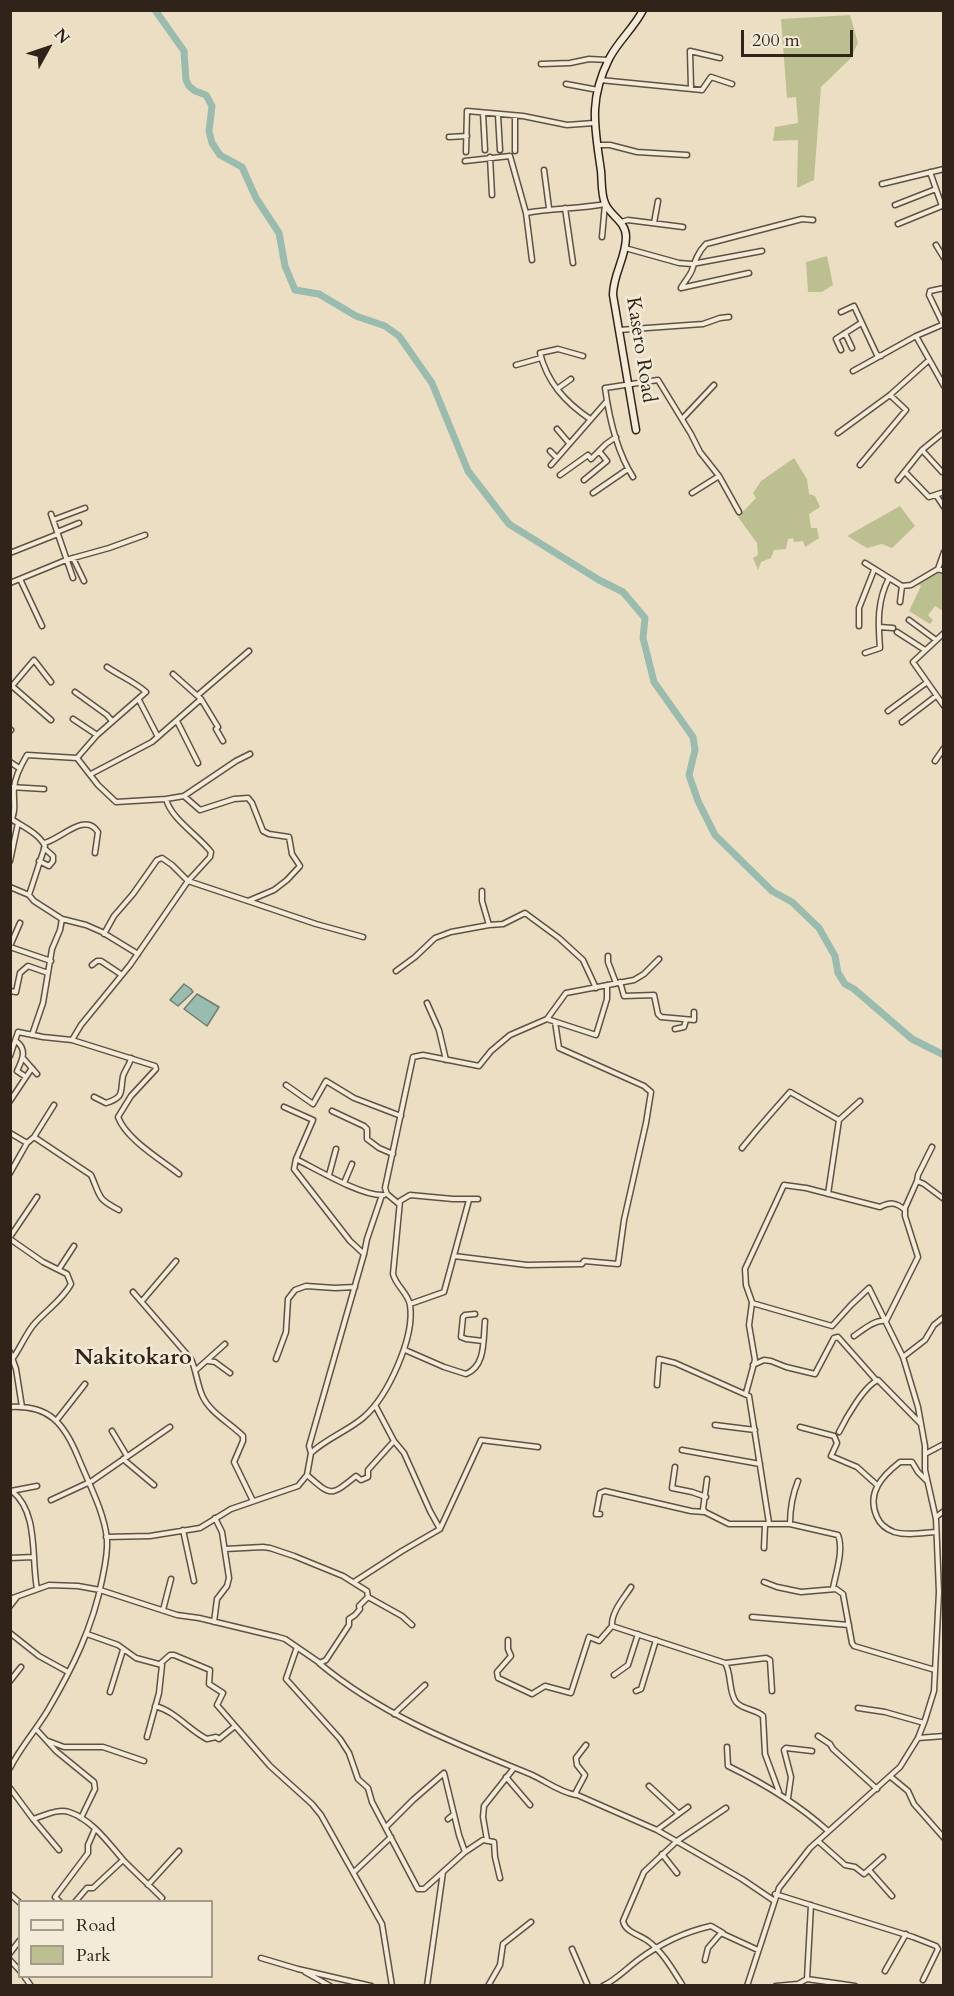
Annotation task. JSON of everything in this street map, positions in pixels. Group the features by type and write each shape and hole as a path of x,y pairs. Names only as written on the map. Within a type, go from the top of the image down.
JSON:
{"street":[{"path":"602,237 605,204 594,123 598,90 608,60 617,44 631,29 643,10"},
{"path":"691,88 690,51 720,58"},
{"path":"541,64 570,63 588,58 608,60"},
{"path":"600,80 702,90 711,77 732,84"},
{"path":"566,84 598,90"},
{"path":"466,152 467,111 515,116 567,126 594,123"},
{"path":"483,113 485,150"},
{"path":"498,115 500,150"},
{"path":"515,116 516,151"},
{"path":"449,136 467,136"},
{"path":"597,145 637,152 687,155"},
{"path":"465,161 510,156 526,213 532,260"},
{"path":"490,157 492,195"},
{"path":"882,184 944,169"},
{"path":"544,170 549,208"},
{"path":"898,224 942,206 930,172"},
{"path":"895,205 936,189"},
{"path":"654,223 658,201"},
{"path":"526,213 549,208 605,204"},
{"path":"605,204 621,222 628,220 682,227"},
{"path":"565,207 573,263"},
{"path":"749,273 681,288 691,272 692,264 706,244 802,219 813,220"},
{"name":"Kasero Road","path":"621,222 626,230 625,248 613,284 618,330 636,430"},
{"path":"936,245 944,258"},
{"path":"625,248 679,263 692,264 762,250"},
{"path":"853,371 916,336 943,324 929,295 934,289 944,288"},
{"path":"841,312 854,306 877,355 881,356"},
{"path":"618,330 703,324 729,317"},
{"path":"841,350 836,339 861,323"},
{"path":"845,333 852,348"},
{"path":"916,336 944,386"},
{"path":"583,356 558,349 540,353 551,382 571,407 590,419"},
{"path":"516,365 541,358"},
{"path":"838,433 890,395 929,360"},
{"path":"557,389 571,379"},
{"path":"633,477 616,437 605,388 658,381 699,452 719,476 739,512"},
{"path":"681,419 714,385"},
{"path":"860,465 906,410 890,395"},
{"path":"551,465 607,401"},
{"path":"557,429 569,443"},
{"path":"898,480 922,450 944,432"},
{"path":"560,475 588,455 591,459 616,437"},
{"path":"922,450 942,472 944,471"},
{"path":"550,451 557,458"},
{"path":"584,480 607,460 599,451"},
{"path":"593,493 628,469"},
{"path":"905,472 929,497 944,492"},
{"path":"692,493 719,476"},
{"path":"936,495 944,507"},
{"path":"53,520 85,508"},
{"path":"51,514 74,578"},
{"path":"10,553 80,523"},
{"path":"10,583 66,560 145,535"},
{"path":"865,563 902,586 911,585 938,568 944,552"},
{"path":"73,558 84,581"},
{"path":"938,568 944,571"},
{"path":"859,626 858,608 874,570"},
{"path":"865,653 880,648 879,607 889,578"},
{"path":"20,579 42,626"},
{"path":"900,603 902,586"},
{"path":"909,620 936,640"},
{"path":"878,627 893,628"},
{"path":"897,632 925,650"},
{"path":"944,633 913,662 944,706"},
{"path":"91,774 158,737 249,651"},
{"path":"51,682 34,660 12,686 51,720"},
{"path":"77,758 97,735 146,692 139,685 120,677 107,667"},
{"path":"173,674 199,697 223,741"},
{"path":"888,711 927,683"},
{"path":"75,692 112,721"},
{"path":"902,722 936,696"},
{"path":"139,700 158,737"},
{"path":"73,719 97,735"},
{"path":"177,721 198,763"},
{"path":"934,761 944,748"},
{"path":"39,861 49,866 53,861 53,856 37,835 12,821 12,787 27,755 77,758 98,785 116,802 184,796 250,754"},
{"path":"10,762 19,768"},
{"path":"12,787 44,789"},
{"path":"184,796 200,810 234,799 248,798 263,831 289,837 292,854 300,866 287,880 273,890 248,901"},
{"path":"72,1040 81,1025 138,954 188,881 212,852 176,816 166,799"},
{"path":"10,861 18,823"},
{"path":"29,895 44,845 82,824 93,826 98,832 95,853"},
{"path":"104,933 114,916 160,858 167,860 188,881 316,924 363,937"},
{"path":"10,888 29,895 34,901 62,919 86,925 104,933 138,954"},
{"path":"482,891 482,901 489,925"},
{"path":"396,971 435,938 451,932 503,924 525,913 559,938 583,960 596,988"},
{"path":"32,1035 43,1003 52,949 62,919"},
{"path":"20,923 10,946 51,961"},
{"path":"608,956 608,962 624,996 654,995 658,1014 661,1017 694,1020 694,1012"},
{"path":"106,1537 150,1536 200,1528 231,1509 298,1486 307,1475 309,1446 367,1239 385,1195 414,1057 423,1055 478,1066 510,1035 546,1019 566,993 634,980 644,974 659,959"},
{"path":"92,965 96,961 101,962 122,975"},
{"path":"10,991 16,992 20,973 28,966 48,973"},
{"path":"546,1019 596,1035 607,999 607,985"},
{"path":"427,1003 439,1029 446,1060"},
{"path":"675,1029 684,1027 686,1020"},
{"path":"454,1256 527,1265 549,1263 572,1265 582,1264 584,1261 618,1264 624,1220 651,1092 644,1086 559,1048 555,1022"},
{"path":"10,1030 72,1040 155,1066 156,1069 118,1114 120,1124 142,1147 179,1174"},
{"path":"10,1056 18,1032"},
{"path":"16,1041 23,1050 24,1058 38,1074"},
{"path":"94,1097 106,1103 119,1097 130,1057"},
{"path":"24,1058 17,1071 26,1077"},
{"path":"10,1101 32,1068"},
{"path":"286,1085 313,1104 326,1081 354,1098 401,1116"},
{"path":"742,1148 775,1108 783,1103 790,1092 839,1120"},
{"path":"828,1194 839,1120 860,1101"},
{"path":"10,1173 27,1143 34,1137 54,1105"},
{"path":"284,1107 313,1120 294,1169 350,1241 364,1254"},
{"path":"332,1111 363,1126 367,1129 367,1139 393,1154"},
{"path":"10,1133 27,1143"},
{"path":"34,1137 91,1175 95,1190 102,1201 119,1210"},
{"path":"886,1321 918,1257 905,1210 918,1175 932,1147"},
{"path":"329,1175 336,1149"},
{"path":"296,1159 344,1183 372,1194 385,1195 399,1205"},
{"path":"344,1183 352,1164"},
{"path":"917,1181 944,1199"},
{"path":"746,1394 755,1354 749,1325 752,1302 746,1285 745,1269 784,1185 806,1188 880,1207 888,1203 895,1203 905,1210"},
{"path":"310,1453 363,1418 375,1405 405,1350 411,1320 410,1304 396,1284 393,1274 401,1199 410,1195 478,1199"},
{"path":"13,1358 35,1322 67,1291 71,1284 67,1274 43,1262 10,1238 37,1197"},
{"path":"410,1304 444,1292 469,1200"},
{"path":"59,1269 74,1246"},
{"path":"142,1301 176,1261"},
{"path":"276,1359 286,1332 288,1299 295,1290 306,1287 355,1287"},
{"path":"747,1986 775,1894 789,1873 828,1831 891,1777 906,1759 918,1738 933,1691 941,1618 936,1517 927,1480 918,1407 903,1357 868,1287 832,1326 752,1302"},
{"path":"133,1292 191,1359 206,1403 243,1436 234,1462 253,1501"},
{"path":"474,1314 463,1317 461,1337 483,1341"},
{"path":"903,1357 925,1340 934,1325 944,1317"},
{"path":"854,1336 872,1324 881,1320 886,1321"},
{"path":"405,1350 466,1374 480,1362 485,1321"},
{"path":"753,1365 764,1360 771,1361 815,1374 834,1338 838,1337 876,1380 920,1424"},
{"path":"196,1370 225,1344"},
{"path":"10,1352 22,1407"},
{"path":"657,1385 659,1359 675,1363 746,1394 750,1398 769,1523"},
{"path":"207,1361 214,1362 230,1373"},
{"path":"839,1432 848,1414 876,1380"},
{"path":"56,1421 85,1384"},
{"path":"375,1405 394,1440 404,1453 440,1529"},
{"path":"10,1407 37,1408 56,1421 73,1446 106,1537 107,1550 95,1613 87,1634 36,1729 10,1768"},
{"path":"715,1425 755,1430"},
{"path":"800,1426 834,1436 837,1443 831,1456 857,1467 877,1485"},
{"path":"51,1500 88,1483 170,1427"},
{"path":"112,1431 125,1457 154,1485"},
{"path":"307,1475 324,1491 338,1490 356,1476 362,1480 368,1477 368,1470 394,1440"},
{"path":"354,1581 440,1529 481,1440 538,1447"},
{"path":"925,1454 944,1443"},
{"path":"682,1450 760,1464"},
{"path":"927,1480 912,1462 903,1461 891,1469 877,1485 873,1493 873,1504 878,1520 885,1528 904,1534 936,1532"},
{"path":"675,1467 672,1488 706,1497"},
{"path":"705,1512 703,1509 707,1479"},
{"path":"790,1524 792,1509 790,1501 798,1481"},
{"path":"11,1491 38,1486"},
{"path":"11,1491 23,1502 29,1518 37,1589"},
{"path":"600,1514 596,1514 600,1493 605,1491 691,1511 705,1512 729,1524 790,1524 839,1536 839,1557 833,1588"},
{"path":"936,1517 944,1511"},
{"path":"214,1518 222,1532 229,1578 227,1586 217,1601 214,1622"},
{"path":"764,1548 765,1525 769,1523"},
{"path":"183,1530 194,1581"},
{"path":"225,1549 263,1547 294,1556 354,1581 367,1591 368,1596 402,1616 412,1625"},
{"path":"10,1558 34,1557"},
{"path":"163,1610 171,1579"},
{"path":"764,1582 801,1592 817,1592 833,1588 843,1594 852,1643 860,1649 891,1655 935,1670"},
{"path":"10,1599 58,1584 100,1590 177,1615 278,1637 320,1663 326,1660 349,1625 349,1619 356,1615 360,1609 359,1606 368,1596"},
{"path":"508,1640 511,1656 497,1672 498,1678 532,1694 545,1686 571,1693 589,1637 599,1641 612,1626 611,1622 620,1602 632,1587"},
{"path":"10,1606 17,1597"},
{"path":"752,1617 849,1625"},
{"path":"612,1626 725,1664 766,1658 770,1660 772,1691"},
{"path":"10,1633 32,1652 68,1672"},
{"path":"87,1634 118,1645 136,1658 161,1663"},
{"path":"614,1675 628,1665 638,1634"},
{"path":"636,1691 641,1689 656,1640"},
{"path":"297,1647 286,1679 343,1744 358,1779 368,1788 372,1802 418,1889 424,1889 479,1841 493,1841 500,1878"},
{"path":"111,1692 123,1650"},
{"path":"308,1654 338,1678 394,1714 446,1740 538,1778 568,1794 576,1795 657,1830 742,1879 773,1900"},
{"path":"161,1663 170,1655 208,1668 211,1673 209,1684 223,1693 217,1705 270,1766 321,1815 382,1924 392,1986"},
{"path":"147,1737 163,1668 161,1663"},
{"path":"725,1664 736,1701 763,1716 765,1754 778,1792"},
{"path":"10,1681 21,1667"},
{"path":"394,1714 425,1685"},
{"path":"155,1706 163,1708 189,1729 207,1739 216,1737 219,1739 235,1726"},
{"path":"858,1708 924,1723"},
{"path":"36,1729 94,1782 95,1789 81,1818"},
{"path":"818,1736 830,1744 877,1789"},
{"path":"918,1738 944,1736"},
{"path":"47,1741 64,1747 103,1747 144,1761"},
{"path":"576,1795 574,1793 585,1776 577,1765 576,1758 586,1745"},
{"path":"727,1747 728,1766 788,1798 828,1831"},
{"path":"788,1798 791,1777 783,1750 786,1748 812,1751"},
{"path":"487,1840 483,1817 484,1806 514,1768"},
{"path":"386,1827 444,1773 453,1815 465,1852"},
{"path":"891,1777 909,1791 914,1804 944,1838"},
{"path":"506,1778 530,1805"},
{"path":"649,1786 678,1813"},
{"path":"10,1788 59,1850"},
{"path":"657,1830 688,1807"},
{"path":"683,1986 656,1947 629,1930 623,1923 640,1878 677,1841 726,1808"},
{"path":"33,1819 53,1812 67,1811 81,1818 95,1829 162,1898"},
{"path":"447,1819 453,1815"},
{"path":"58,1900 55,1897 88,1853 88,1845 95,1829"},
{"path":"354,1872 391,1837"},
{"path":"818,1841 845,1865 855,1867 864,1874 883,1857"},
{"path":"148,1885 179,1851"},
{"path":"662,1854 677,1874"},
{"path":"77,1900 87,1888 98,1885 123,1860"},
{"path":"869,1870 892,1896"},
{"path":"426,1986 443,1872"},
{"path":"775,1894 906,1934 944,1949"},
{"path":"807,1979 811,1905"},
{"path":"488,1986 500,1965 503,1944 531,1922"},
{"path":"603,1986 613,1981 656,1947 690,1931 711,1926 758,1950"},
{"path":"705,1960 711,1941 723,1933"},
{"path":"885,1971 906,1934"},
{"path":"923,1980 938,1948"},
{"path":"572,1949 588,1986"},
{"path":"261,1958 371,1986"},
{"path":"298,1969 330,1986"},
{"path":"776,1986 798,1984 807,1979 855,1986"},
{"path":"613,1981 616,1986"}],"green space":[{"path":"850,15 858,43 850,59 821,87 814,180 797,188 798,140 773,141 775,127 798,123 796,97 787,98 781,19"},
{"path":"827,256 833,285 822,292 808,292 806,262"},
{"path":"794,458 807,479 809,494 815,496 820,507 809,514 811,528 817,528 819,538 805,547 803,541 794,542 793,538 788,539 786,549 774,550 771,558 761,562 758,570 753,558 758,555 757,543 738,517 756,498 753,493 761,481"},
{"path":"900,506 915,526 892,548 882,544 867,548 847,536"},
{"path":"934,567 943,571 943,607 941,610 935,606 928,615 933,620 930,624 909,611 921,586 917,584 929,576"}],"shaded area":[{"path":"184,984 193,992 178,1006 170,1000"},
{"path":"197,994 219,1007 207,1026 184,1009"}],"waterway":[{"path":"155,10 184,51 186,80 189,86 206,95 212,106 209,131 212,143 220,155 242,167 256,198 279,233 285,266 295,290 319,294 356,316 385,326 399,336 432,383 468,471 509,524 599,580 623,592 645,618 643,638 654,682 693,737 695,750 689,775 698,801 715,835 772,891 792,902 819,928 835,956 838,973 845,984 854,989 912,1039 944,1055"}],"district":[{"name":"Nakitokaro","path":"133,1359"}]}
